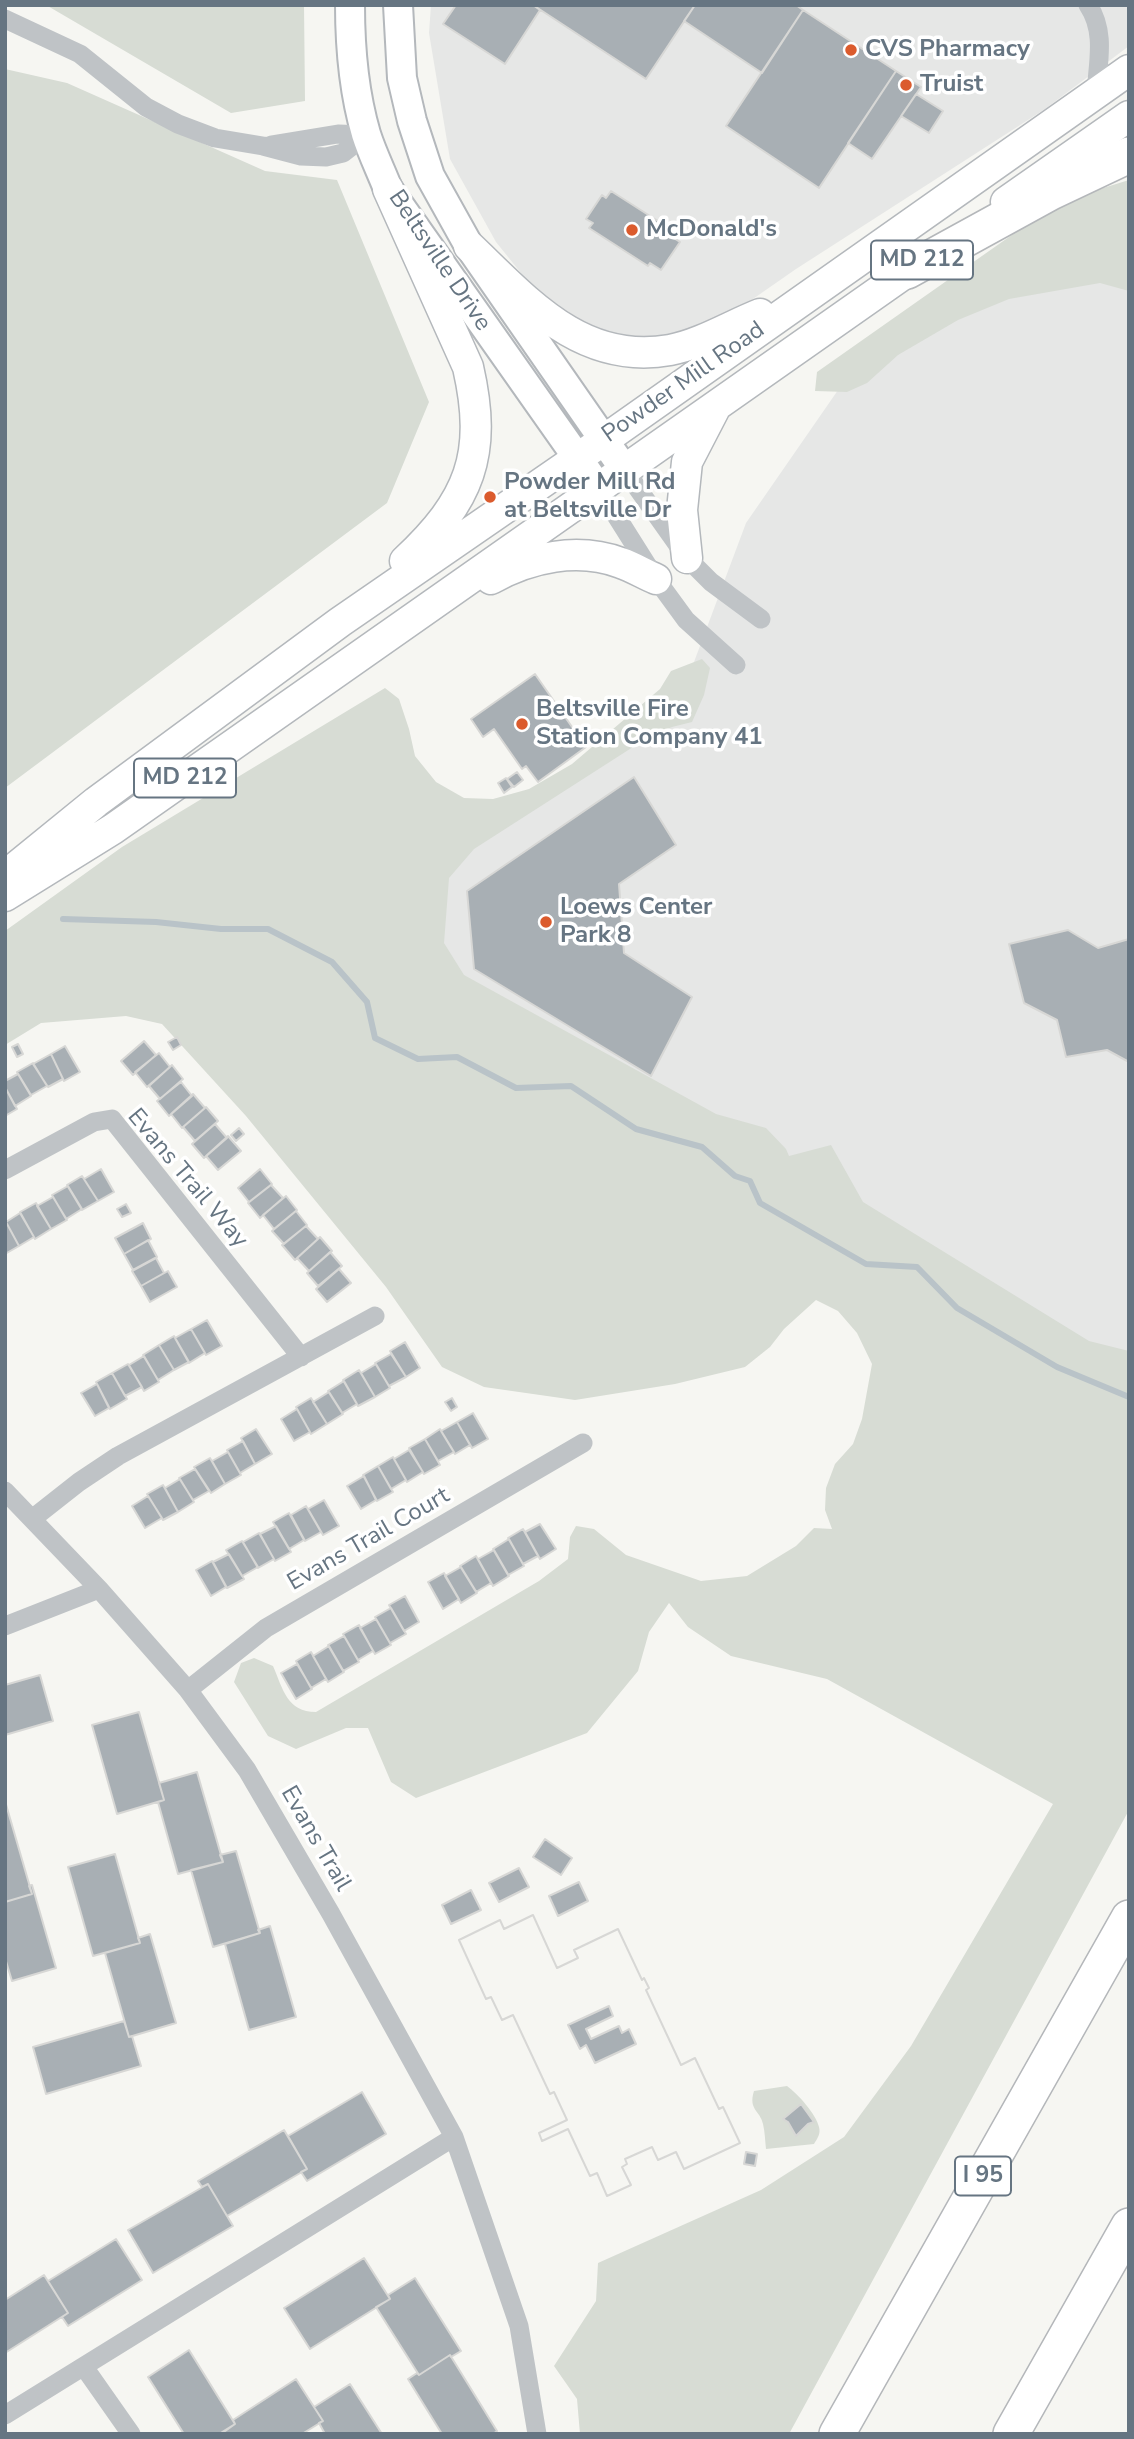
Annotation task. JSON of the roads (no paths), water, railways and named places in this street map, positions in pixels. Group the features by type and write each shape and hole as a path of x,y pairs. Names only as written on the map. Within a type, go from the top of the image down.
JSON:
{"highway":[{"path":"907,271 1051,191 1129,155"},
{"name":"I 95","path":"836,2434 1129,1918"},
{"path":"1011,2434 1129,2226"}],"main road":[{"name":"Powder Mill Road","path":"5,876 96,802 340,622 604,440 1129,70"},
{"name":"Powder Mill Road","path":"5,896 113,829 1129,116"},
{"path":"340,622 425,541 449,513 468,477 475,452 477,427 468,367 388,189"},
{"path":"469,246 545,318 571,334 595,344 621,350 649,352 683,346 812,292"},
{"path":"687,558 681,510 687,462 717,406"},
{"path":"361,654 511,568 542,558 570,555 595,557 620,562 656,579"}],"street":[{"name":"Beltsville Drive","path":"350,5 356,91 366,135 388,189 598,487"},
{"name":"Beltsville Drive","path":"398,5 402,78 412,121 430,176 469,246 624,469"},
{"path":"1088,5 1101,33 1096,93"},
{"path":"5,19 80,54 146,107 178,124 215,138 263,146 338,134 366,135"},
{"path":"5,31 53,42"},
{"path":"624,469 687,558 710,582 761,619"},
{"path":"598,487 656,579 686,620 736,665"},
{"name":"Evans Trail Way","path":"5,1170 94,1122 112,1119 301,1357"},
{"path":"32,1519 118,1456 375,1316"},
{"name":"Evans Trail Court","path":"188,1690 266,1628 583,1443"},
{"name":"Evans Trail","path":"5,1491 99,1589 188,1690 247,1770 331,1914 454,2137 519,2326 537,2434"},
{"path":"5,1626 99,1589"},
{"path":"5,2415 454,2137"},
{"path":"84,2367 131,2434"}],"waterway":[{"path":"63,919 156,922 221,929 268,929 332,962 367,1002 375,1038 418,1059 457,1057 516,1088 571,1086 636,1129 702,1147 735,1176 750,1181 760,1203 866,1264 917,1267 957,1308 1057,1367 1129,1397"}],"place":[{"name":"CVS Pharmacy","path":"851,50"},
{"name":"Truist","path":"906,85"},
{"name":"McDonald's","path":"632,230"},
{"name":"Powder Mill Rd at Beltsville Dr","path":"490,497"},
{"name":"Beltsville Fire Station Company 41","path":"522,724"},
{"name":"Loews Center Park 8","path":"546,922"}]}
